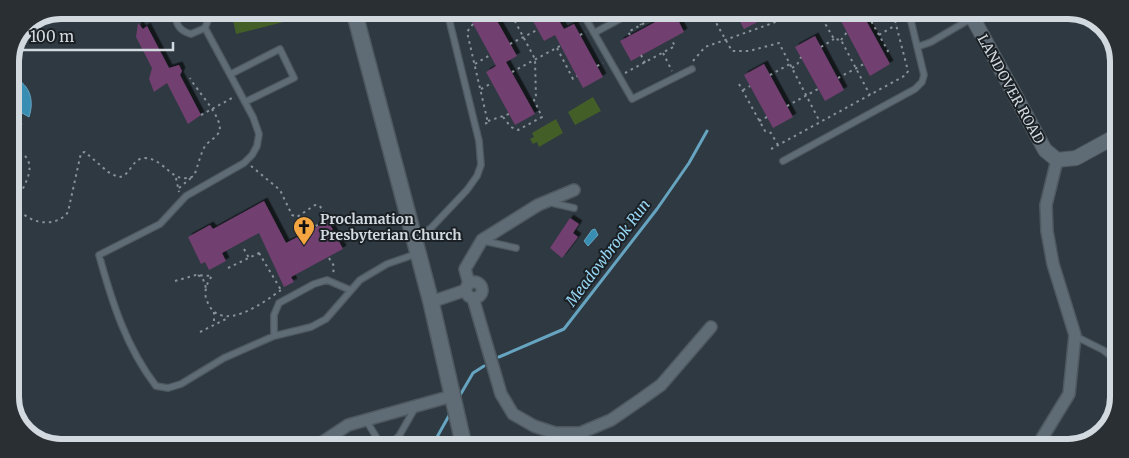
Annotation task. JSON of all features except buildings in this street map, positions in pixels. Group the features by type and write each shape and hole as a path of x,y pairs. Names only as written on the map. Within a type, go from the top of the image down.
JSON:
{"main road":[{"path":"356,19 431,302 463,438"}],"street":[{"name":"LANDOVER ROAD","path":"977,19 1045,150 1057,160"},
{"path":"1042,439 1069,394 1075,336 1053,264 1046,204 1057,160 1076,158 1110,139"},
{"path":"574,190 545,203 482,240 465,268 469,291 501,394 513,414 534,426 555,433 580,433 611,420 661,385 711,326"},
{"path":"431,302 469,291"},
{"path":"327,439 348,426 366,420 416,406 453,399"}],"lane":[{"path":"178,19 178,26 185,33 196,34 205,28 209,19"},
{"path":"414,238 430,228 467,190 477,176 481,165 475,126 449,19"},
{"path":"586,19 632,99 692,69"},
{"path":"594,33 620,19"},
{"path":"783,161 915,89 922,82 924,75 911,19"},
{"path":"918,46 931,42 968,19"},
{"path":"205,28 245,102 259,134 257,146 246,161 183,199 160,224 99,256 111,300 126,337 144,370 156,386 168,388 182,384 224,358 274,336 311,327 326,319 360,280 387,264 418,254"},
{"path":"231,74 280,50 294,78 245,102"},
{"path":"545,203 561,203 574,208"},
{"path":"482,240 516,248"},
{"path":"274,336 274,315 279,303 314,284 327,280 350,290"},
{"path":"1075,336 1110,355"},
{"path":"396,439 416,406"},
{"path":"366,420 377,439"}],"path":[{"path":"514,19 535,59 536,99 529,103"},
{"path":"639,19 642,24"},
{"path":"630,35 628,32 651,19"},
{"path":"714,19 732,51 749,51 779,43 820,122"},
{"path":"692,69 692,61 698,52 781,19"},
{"path":"822,19 834,39"},
{"path":"867,21 870,19 888,51 884,53"},
{"path":"771,149 906,75 908,71 895,19"},
{"path":"473,24 467,32 487,121"},
{"path":"879,35 896,25"},
{"path":"510,44 537,30"},
{"path":"580,35 586,32"},
{"path":"841,40 846,32"},
{"path":"619,77 676,46 671,39"},
{"path":"821,47 834,39 841,40"},
{"path":"841,40 870,95"},
{"path":"512,72 560,46"},
{"path":"557,48 573,79 577,76"},
{"path":"663,53 676,78"},
{"path":"475,64 490,55"},
{"path":"641,56 645,63"},
{"path":"792,68 797,66 801,57"},
{"path":"770,75 790,64"},
{"path":"838,78 864,64"},
{"path":"178,188 193,176 206,144 219,134 219,123 208,101 196,91 190,78"},
{"path":"481,89 492,83"},
{"path":"739,84 765,131 771,133 778,146"},
{"path":"742,90 750,86"},
{"path":"787,106 818,89"},
{"path":"201,114 241,93"},
{"path":"503,117 511,127 518,130 542,117 534,100"},
{"path":"475,126 509,114"},
{"path":"19,116 22,120 22,127 19,134"},
{"path":"759,121 767,117"},
{"path":"19,151 28,159 29,175 19,200"},
{"path":"19,211 38,222 51,223 62,220 68,212 81,153 85,152 108,172 118,177 127,174 136,161 142,158 157,163 175,177 188,179 193,176"},
{"path":"246,161 280,190 292,215 297,218 315,205 320,206 328,220 310,229"},
{"path":"175,177 183,199"},
{"path":"244,249 249,258"},
{"path":"228,268 263,251"},
{"path":"200,332 251,308 281,290 259,253"},
{"path":"329,258 334,266 333,283"},
{"path":"198,275 205,282 207,304 214,312 230,317"},
{"path":"175,281 198,275 212,276 208,281 206,290"},
{"path":"214,312 214,324"}],"green space":[{"path":"233,19 295,19 236,34"},
{"path":"593,97 601,111 575,125 568,112"},
{"path":"556,119 563,133 539,147 537,142 533,144 530,139 534,137 532,133"}],"water":[{"path":"19,80 26,87 31,98 29,117 19,111"},
{"path":"595,229 598,235 588,246 584,241 592,230"}],"waterway":[{"name":"Meadowbrook Run","path":"499,357 564,329 657,209 689,163 707,131"},
{"name":"Meadowbrook Run","path":"459,397 473,373 484,366"},
{"name":"Meadowbrook Run","path":"436,439 451,412"}],"place":[{"name":"Proclamation Presbyterian Church","path":"304,246"}]}
